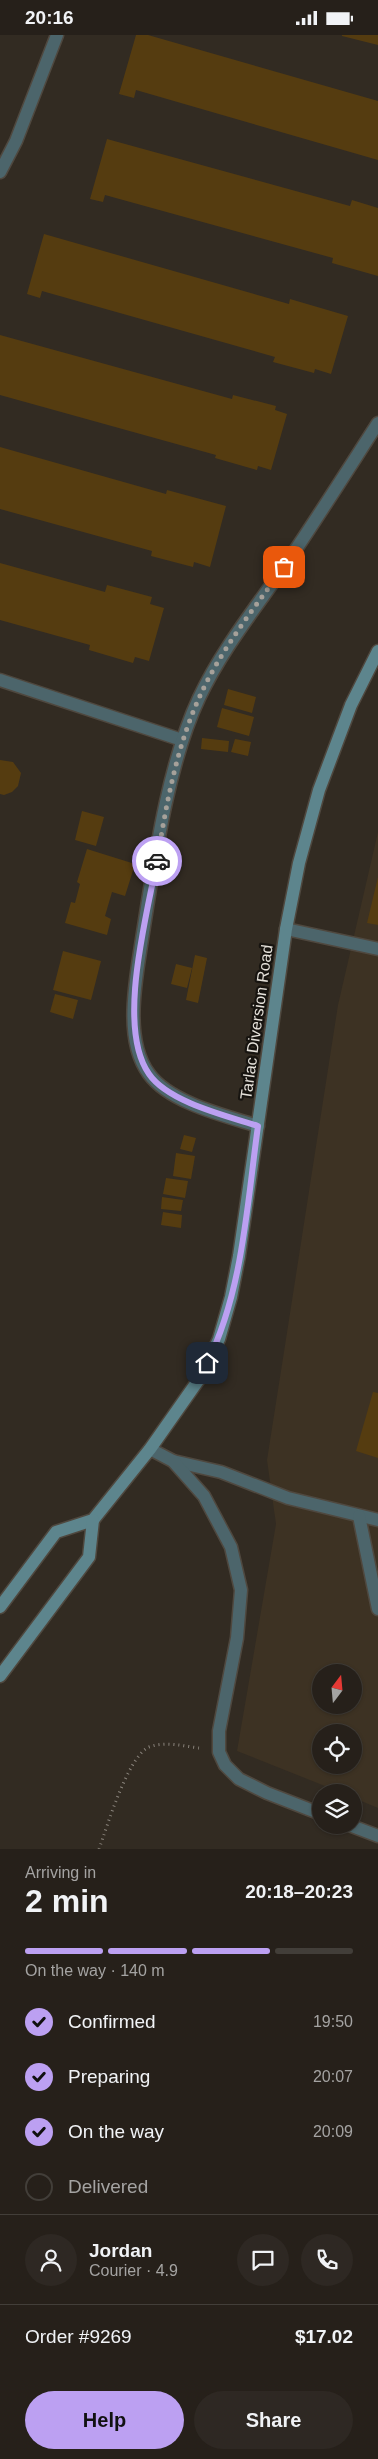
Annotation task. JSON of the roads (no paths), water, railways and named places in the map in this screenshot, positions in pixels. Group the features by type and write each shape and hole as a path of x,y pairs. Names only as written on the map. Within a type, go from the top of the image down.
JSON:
{"main road":[{"name":"Tarlac Diversion Road","path":"93,1520 150,1449 202,1375 219,1339 231,1297 239,1256 286,929 299,863 319,789 351,705 378,651"},
{"path":"0,1607 56,1532 93,1520 90,1557 0,1676"}],"street":[{"path":"0,172 16,141 57,35"},
{"path":"258,1126 199,1108 171,1093 149,1075 137,1046 132,1016 139,961 167,803 182,740 200,697 236,634 284,567 378,423"},
{"path":"0,680 182,740"},
{"path":"286,929 378,949"},
{"path":"150,1449 173,1461 221,1472 288,1498 378,1520"},
{"path":"173,1461 204,1496 231,1547 241,1590 237,1637 219,1731 219,1752 225,1765 240,1779 267,1793 312,1810"},
{"path":"359,1516 378,1609"},
{"path":"362,1830 378,1836"}]}
